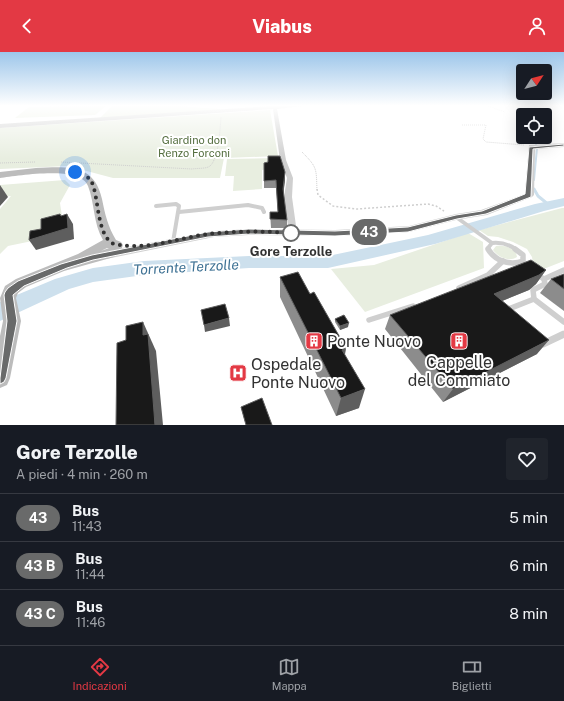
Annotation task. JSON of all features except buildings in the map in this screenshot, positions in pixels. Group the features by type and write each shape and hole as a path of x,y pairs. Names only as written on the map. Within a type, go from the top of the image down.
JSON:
{"main road":[{"path":"0,175 53,171 72,172 83,175 93,184 101,224 100,238 104,249 21,283 11,290 6,297 12,321 0,378"}],"street":[{"path":"0,126 41,123"},
{"path":"274,123 283,160 290,178 288,197 293,233"},
{"path":"104,249 155,245 214,234 249,232 335,234 408,229 457,219 483,212 529,195 535,147 564,145"}],"lane":[{"path":"156,206 176,204 179,206 173,242"},
{"path":"179,212 248,205 262,208 264,212"},
{"path":"457,219 492,243 507,244 517,248 524,255 523,261 520,262"},
{"path":"492,243 488,248 489,251 497,258 503,261 520,262 526,267"},
{"path":"453,291 488,275 503,261"},
{"path":"544,279 564,270"},
{"path":"532,271 544,279"},
{"path":"534,299 534,290 543,286 544,279"},
{"path":"508,316 502,311 534,299"},
{"path":"534,299 564,322"},
{"path":"370,320 418,304"},
{"path":"535,340 540,345 564,334"}],"path":[{"path":"62,162 192,168 208,167 213,162 217,148 220,123"},
{"path":"462,125 486,125 483,139 486,142 535,147"},
{"path":"302,152 317,171 316,185 318,195 333,206 369,209 428,204 442,208 457,219"},
{"path":"0,163 38,162"}],"green space":[{"name":"Giardino don Renzo Forconi","path":"69,123 272,123 278,156 224,158 220,178 113,178 68,166 0,169 0,128"},
{"path":"279,158 268,169 262,170 262,189 233,191 234,176 225,176 227,159"},
{"path":"65,180 70,185 60,203 63,223 37,240 8,246 0,254 0,209 11,196 0,197 0,185"},
{"path":"564,208 564,261 541,270 533,264 532,257 527,249 498,237 488,236 479,230"},
{"path":"468,233 483,242 484,268 365,312 331,269 374,265"},
{"path":"496,246 505,246 510,248 516,253 517,257 507,259 501,257 493,250"}],"waterway":[{"path":"534,180 537,148"},
{"path":"534,189 538,196 549,205"},
{"name":"Torrente Terzolle","path":"0,312 62,284 93,275 144,268 249,262 328,262 429,240 540,207 564,202"}],"bus line":[{"name":"43","path":"0,378 12,321 8,295 11,290 21,283 64,266 92,258 208,234 249,232 335,234 396,230 408,229 483,212 529,195 532,147 564,145"}],"place":[{"name":"Gore Terzolle","path":"291,233"},
{"name":"Ponte Nuovo","path":"314,341"},
{"name":"Cappelle del Commiato","path":"459,341"},
{"name":"Ospedale Ponte Nuovo","path":"238,373"}],"route":[{"path":"75,172 86,176 93,184 101,224 105,234 114,244 135,246 155,245 214,234 249,232 291,233"}]}
